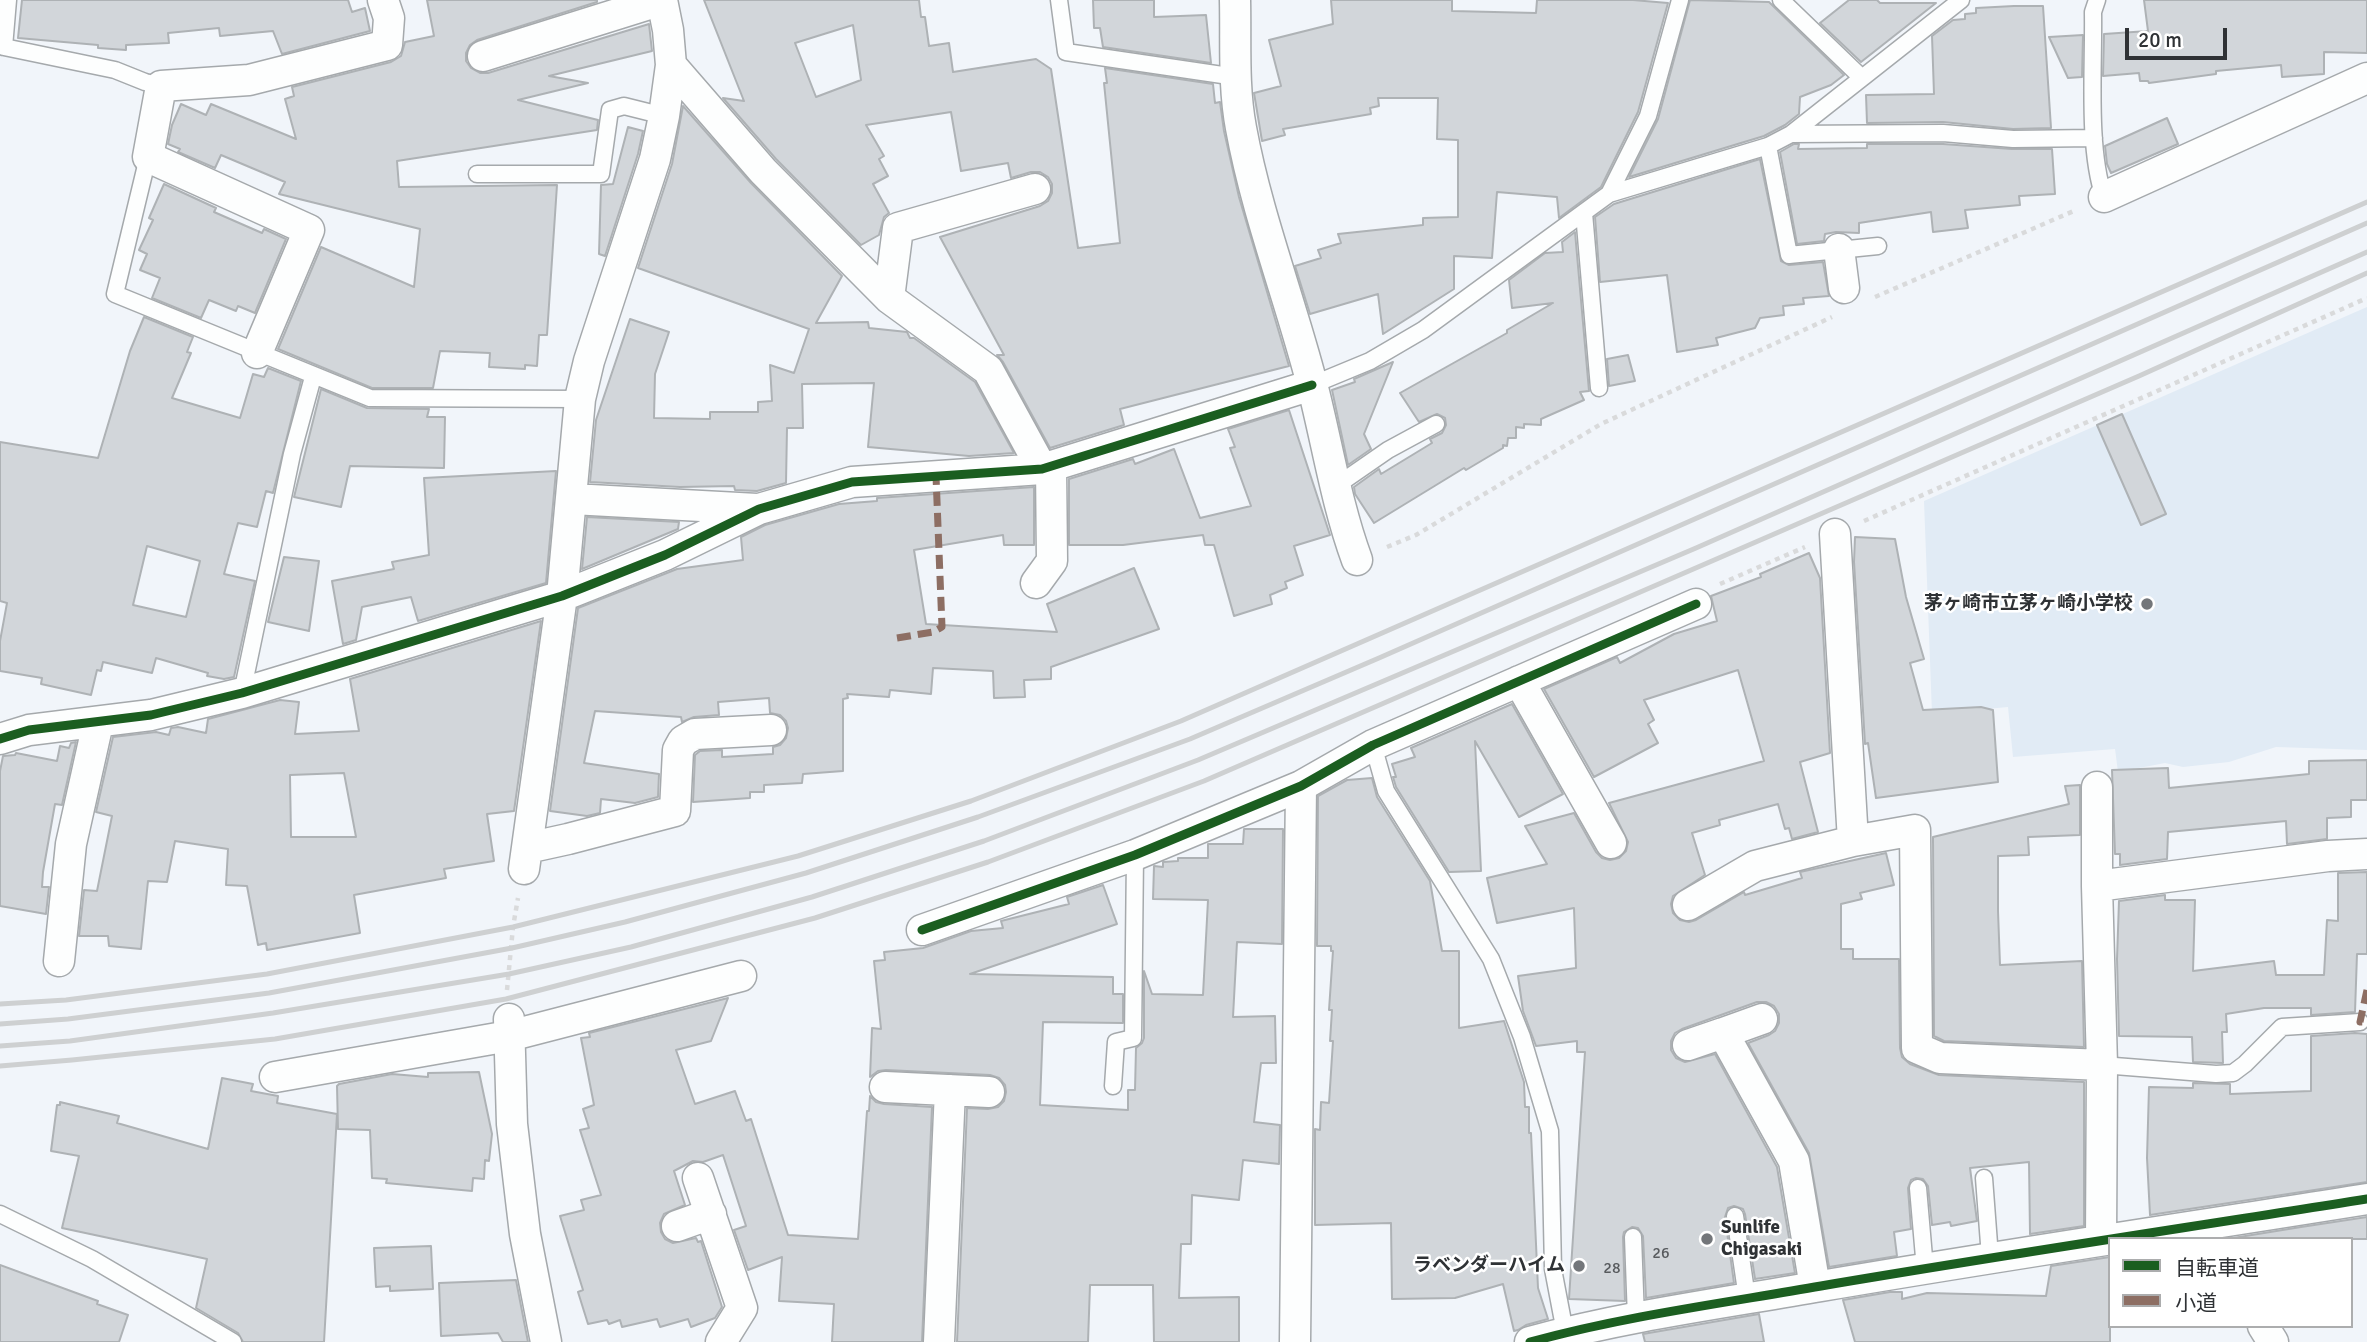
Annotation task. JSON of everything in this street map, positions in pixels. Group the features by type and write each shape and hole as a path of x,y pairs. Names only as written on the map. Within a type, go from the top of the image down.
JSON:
{"street":[{"path":"257,352 309,230 148,157 161,86 248,80 387,45 389,18 383,0"},
{"path":"483,56 662,0 671,65 664,116 655,159 589,361 580,399 562,596 526,858"},
{"path":"1235,0 1236,77 1241,125 1253,178 1312,385 1348,534 1357,559"},
{"path":"671,65 763,172 889,298 988,370 1046,467 1052,561 1036,583"},
{"path":"2104,197 2367,78"},
{"path":"889,298 898,228 1035,190"},
{"path":"1839,249 1850,301"},
{"path":"0,739 29,730 152,715 242,693 562,596 665,555 759,509 852,482 1046,467 1312,385"},
{"path":"572,499 759,509"},
{"path":"1835,534 1853,841"},
{"path":"922,930 1135,855 1301,786 1373,744 1696,604"},
{"path":"1519,681 1611,843"},
{"path":"59,961 71,844 98,723"},
{"path":"526,858 568,839 675,811 678,750 683,741 695,734 771,730"},
{"path":"1295,1342 1301,786"},
{"path":"2097,787 2102,1065 2101,1240"},
{"path":"1688,905 1755,866 1853,841 1914,830 1917,1048 1940,1058 2102,1065"},
{"path":"2097,886 2328,856 2367,854"},
{"path":"275,1077 741,976"},
{"path":"1688,1045 1762,1019"},
{"path":"509,1027 512,1124 525,1234 546,1342"},
{"path":"1723,1033 1794,1161 1815,1287"},
{"path":"885,1087 989,1092"},
{"path":"939,1342 950,1090"},
{"path":"698,1178 742,1308 721,1342"},
{"path":"2143,1237 2198,1233 2367,1199"},
{"path":"677,1226 711,1214"},
{"path":"1530,1342 1564,1332 1624,1327 1747,1298 2108,1239"}],"lane":[{"path":"8,0 4,47 116,71 161,86"},
{"path":"1059,0 1066,52 1236,77"},
{"path":"1609,194 1648,116 1681,0"},
{"path":"1781,0 1862,78"},
{"path":"1312,385 1370,361 1423,330 1609,194 1768,146 1791,134 1961,0"},
{"path":"2097,0 2093,12 2094,138 2098,178 2104,197"},
{"path":"477,174 601,174 610,110 624,106 664,116"},
{"path":"1791,134 1943,132 2013,139 2094,138"},
{"path":"1768,146 1789,255 1878,246"},
{"path":"148,157 116,294 313,377 370,398 580,399"},
{"path":"1584,213 1599,388"},
{"path":"242,693 292,454 313,377"},
{"path":"1336,486 1388,450 1436,424"},
{"path":"1373,744 1386,791 1491,959 1522,1037 1550,1131 1553,1269 1564,1332"},
{"path":"1113,1086 1116,1042 1133,1038 1135,855"},
{"path":"2102,1065 2232,1073 2283,1027 2360,1022"},
{"path":"1984,1178 1990,1257"},
{"path":"1918,1188 1925,1269"},
{"path":"0,1214 92,1259 233,1342"},
{"path":"1735,1216 1747,1298"},
{"path":"1624,1327 1633,1237"}],"path":[{"path":"1357,559 1416,535 1601,424 1850,301 2104,197"},
{"path":"1696,604 1704,590 2367,298"},
{"path":"509,1027 506,999 513,927 526,858"}],"shaded area":[{"name":"茅ヶ崎市立茅ヶ崎小学校","path":"2367,307 2367,750 2276,747 2229,762 2183,767 2165,763 2118,772 2115,749 2013,757 2008,707 1932,714 1924,501"}],"building":[{"path":"22,0 348,0 352,12 365,8 370,31 282,54 273,31 220,36 219,28 168,33 169,43 126,45 126,50 98,48 98,45 18,38"},
{"path":"427,0 597,0 477,40 470,45 466,61 480,73 488,73 649,24 652,51 549,76 588,83 518,100 598,120 597,130 397,161 399,187 557,185 547,335 539,335 537,366 525,365 525,369 489,367 490,353 440,351 433,388 372,388 278,349 321,247 414,287 420,229 279,194 285,182 221,155 215,168 178,152 180,149 168,144 181,104 206,115 211,104 296,139 285,99 294,96 292,87 391,62 401,56 405,42 434,36"},
{"path":"704,0 919,0 921,17 925,17 929,46 949,43 953,72 1036,59 1051,69 1078,248 1120,243 1104,83 1107,83 1105,68 1213,84 1215,103 1220,102 1239,197 1289,366 1120,409 1124,425 1050,448 997,355 1004,355 940,237 1040,206 1048,201 1052,193 1052,184 1048,177 1040,172 1031,172 1011,178 1008,163 961,171 951,112 866,125 884,156 879,159 888,176 873,184 889,213 884,217 879,235 861,245 776,159 723,98 744,101","holes":["853,25 861,80 816,97 795,43"]},
{"path":"1093,0 1154,0 1154,17 1206,15 1211,63 1103,47 1100,28 1094,28"},
{"path":"1331,0 1452,0 1452,11 1536,13 1537,0 1633,0 1668,3 1638,112 1601,187 1559,218 1557,197 1497,192 1492,258 1454,256 1454,289 1383,334 1378,294 1310,314 1295,266 1321,258 1318,250 1341,243 1338,234 1423,225 1423,218 1458,217 1458,140 1437,139 1438,98 1378,98 1379,106 1370,108 1371,114 1283,129 1285,135 1262,141 1254,93 1281,86 1269,40 1333,24"},
{"path":"1690,0 1769,2 1844,75 1831,85 1800,97 1799,114 1764,136 1629,177 1658,119"},
{"path":"1849,0 1936,3 1861,62 1820,23"},
{"path":"2144,0 2367,0 2367,53 2324,52 2324,74 2282,77 2281,65 2216,71 2216,74 2149,83 2140,81 2139,73 2103,76 2104,34 2148,31"},
{"path":"2043,6 2051,128 2013,129 1943,122 1867,123 1866,95 1934,94 1932,36 1953,20 1965,19 1965,14 1976,13 1976,8"},
{"path":"2083,35 2082,77 2068,78 2049,37"},
{"path":"683,106 751,183 842,276 816,323 868,322 869,328 907,332 910,338 914,338 975,382 1014,453 969,456 868,447 874,383 802,384 803,428 787,428 786,483 757,491 735,490 734,486 680,487 590,482 596,420 630,319 669,332 655,374 654,418 710,419 710,412 758,412 758,402 772,401 770,365 794,373 809,329 638,268 672,164"},
{"path":"2167,118 2178,144 2111,173 2105,146"},
{"path":"628,127 643,131 605,256 599,254 601,185 613,184"},
{"path":"1799,144 1798,149 1867,148 1867,144 1943,144 2052,149 2055,194 2019,196 2020,205 1965,210 1968,228 1933,232 1931,212 1859,223 1859,233 1836,232 1825,234 1824,241 1797,244 1780,152"},
{"path":"1760,159 1781,261 1789,265 1823,262 1829,296 1803,298 1804,304 1783,306 1784,315 1760,318 1755,328 1716,338 1718,345 1677,352 1667,275 1600,282 1595,217 1614,204"},
{"path":"164,184 216,208 214,212 262,233 264,229 286,239 255,313 238,306 236,311 209,300 201,318 152,298 160,278 140,270 147,254 139,250 153,220 149,218"},
{"path":"1575,232 1589,391 1580,392 1584,400 1541,419 1541,425 1524,424 1524,428 1516,427 1516,438 1508,438 1507,446 1503,445 1503,448 1466,470 1464,468 1374,523 1355,494 1354,487 1379,469 1381,474 1432,443 1430,439 1442,433 1446,425 1445,418 1437,414 1419,422 1400,393 1507,333 1507,330 1553,303 1512,308 1509,280 1545,253 1563,252 1562,242"},
{"path":"144,317 193,337 187,352 191,353 172,398 240,418 253,374 264,377 268,368 301,381 273,493 266,491 257,527 238,523 224,574 255,581 234,677 224,679 207,676 208,673 156,658 152,673 103,662 101,671 97,670 91,695 41,684 42,678 0,671 0,641 7,603 0,601 0,442 98,458 130,351","holes":["147,546 200,561 186,617 133,605"]},
{"path":"1628,355 1635,381 1609,386 1607,359"},
{"path":"1393,362 1364,434 1371,449 1348,465 1332,390 1355,382 1354,379"},
{"path":"321,389 367,408 429,409 427,417 445,417 444,468 350,466 341,507 294,497"},
{"path":"1289,410 1330,535 1294,546 1303,575 1285,582 1287,588 1270,595 1272,604 1234,616 1214,545 1205,545 1203,535 1123,545 1069,545 1069,479 1133,459 1135,464 1174,449 1200,518 1251,506 1230,448 1235,447 1228,429"},
{"path":"2122,414 2166,514 2141,525 2097,425"},
{"path":"556,471 546,583 418,621 411,597 362,607 356,640 343,644 332,581 394,569 392,562 429,555 424,478"},
{"path":"1034,487 1034,545 1004,545 1003,535 914,550 926,624 1057,632 1047,604 1134,568 1159,629 1051,667 1051,679 1024,680 1025,697 994,698 993,671 933,668 931,694 890,690 889,697 847,694 848,698 843,699 843,771 803,774 802,783 764,785 764,792 750,792 750,798 693,802 695,755 700,751 722,750 722,757 773,754 773,747 780,745 786,738 788,728 780,715 770,713 769,698 718,702 719,715 694,717 682,722 681,717 595,711 584,763 659,774 658,797 635,803 601,799 600,813 587,816 550,811 578,608 677,569 743,560 741,537 765,525 839,504 877,501 877,498"},
{"path":"587,517 679,522 678,529 582,569"},
{"path":"1855,537 1895,539 1906,597 1924,659 1910,663 1923,710 1981,707 1993,710 1998,782 1876,798 1868,743 1865,744 1854,562"},
{"path":"1809,553 1820,578 1830,753 1800,762 1818,832 1792,839 1789,828 1785,829 1778,804 1719,820 1720,825 1692,833 1705,875 1673,896 1673,913 1680,920 1689,922 1744,892 1745,895 1802,878 1800,872 1886,853 1894,885 1860,893 1862,899 1841,904 1841,949 1853,949 1853,959 1899,959 1900,1048 1902,1057 1910,1064 1939,1075 2084,1082 2084,1226 2030,1234 2029,1162 1970,1168 1977,1221 1951,1226 1950,1222 1932,1225 1928,1186 1923,1179 1916,1178 1911,1180 1908,1188 1911,1229 1894,1232 1897,1256 1829,1267 1809,1153 1748,1043 1769,1035 1779,1023 1779,1014 1774,1006 1757,1002 1682,1029 1675,1033 1671,1050 1676,1058 1685,1062 1715,1054 1777,1167 1795,1273 1755,1279 1745,1214 1743,1209 1734,1206 1728,1208 1725,1217 1734,1283 1646,1298 1643,1236 1638,1228 1632,1227 1624,1232 1623,1237 1625,1301 1569,1299 1585,1052 1577,1052 1577,1041 1536,1046 1523,1011 1518,976 1576,968 1574,908 1497,923 1487,878 1547,864 1525,826 1574,813 1602,858 1619,858 1626,851 1628,842 1609,803 1764,761 1738,670 1644,700 1654,720 1648,724 1658,743 1594,777 1544,689 1617,657 1620,663 1674,634 1717,621 1711,596 1761,577 1760,574"},
{"path":"284,557 319,561 309,631 268,622"},
{"path":"541,621 514,811 487,814 494,861 444,869 446,878 354,895 360,933 267,950 266,943 258,945 247,886 226,885 228,849 175,841 167,882 148,881 141,949 109,946 108,936 79,936 84,890 97,891 112,816 96,812 113,737 156,732 169,735 171,728 178,727 206,733 208,719 280,700 299,702 295,734 359,731 350,679","holes":["344,773 356,837 291,837 290,775"]},
{"path":"1512,704 1563,794 1519,817 1475,741 1481,871 1449,872 1396,787 1392,764 1415,757 1411,748"},
{"path":"76,742 62,805 55,804 43,872 42,887 49,887 46,914 0,906 0,771 3,756 16,753 57,761 60,746 69,748 71,743"},
{"path":"2367,760 2367,800 2351,800 2351,817 2327,818 2327,839 2287,844 2286,821 2168,832 2167,859 2120,865 2120,854 2115,854 2112,770 2168,768 2169,788 2309,774 2309,761"},
{"path":"1372,778 1377,797 1430,881 1442,951 1459,951 1459,1028 1504,1021 1524,1082 1525,1107 1529,1107 1531,1133 1538,1288 1548,1319 1518,1330 1514,1331 1503,1284 1455,1298 1392,1299 1391,1223 1315,1225 1315,1129 1320,1130 1321,1102 1329,1103 1333,1041 1330,1041 1332,1010 1329,1010 1333,951 1331,946 1317,946 1318,796 1347,780"},
{"path":"2080,785 2080,835 2028,837 2029,855 1998,856 1998,911 2000,965 2082,961 2084,1047 1944,1041 1934,1036 1933,837 2069,804 2065,786"},
{"path":"1244,829 1283,829 1282,944 1237,942 1233,1017 1275,1016 1276,1063 1261,1063 1254,1122 1280,1125 1279,1164 1243,1160 1239,1200 1192,1195 1191,1244 1181,1244 1179,1298 1239,1297 1239,1342 1154,1342 1153,1285 1090,1285 1088,1342 957,1342 967,1108 998,1107 1004,1101 1005,1085 999,1078 990,1075 886,1070 878,1071 870,1077 872,1028 881,1029 874,961 885,960 884,952 923,948 971,931 1003,928 1001,921 1069,904 1067,897 1103,885 1117,924 970,974 1113,977 1113,994 1123,994 1123,1023 1043,1022 1040,1105 1128,1110 1128,1090 1135,1090 1136,1048 1144,1038 1144,971 1152,994 1203,995 1208,900 1153,899 1154,866 1163,867 1163,862 1178,861 1178,858 1208,858 1208,844 1243,844"},
{"path":"2367,872 2367,954 2357,954 2355,1012 2311,1015 2311,1008 2264,1008 2226,1014 2227,1032 2222,1032 2223,1063 2193,1062 2192,1037 2119,1036 2119,901 2165,895 2165,900 2195,900 2193,971 2274,961 2276,975 2324,975 2327,920 2338,921 2338,873"},
{"path":"728,998 711,1041 676,1050 695,1104 735,1091 746,1121 751,1119 788,1235 858,1239 870,1096 876,1102 884,1104 932,1107 922,1342 832,1342 834,1304 779,1301 782,1257 748,1270 734,1230 746,1226 723,1155 703,1162 693,1161 674,1171 685,1205 664,1214 660,1223 665,1239 673,1243 696,1238 698,1242 701,1241 722,1307 715,1318 691,1327 688,1319 660,1327 657,1319 622,1327 620,1320 609,1324 607,1320 588,1324 578,1292 583,1290 560,1216 584,1210 581,1200 601,1195 580,1130 589,1128 583,1109 594,1105 581,1038 590,1037 589,1033"},
{"path":"2367,1034 2367,1182 2150,1215 2147,1158 2149,1087 2193,1088 2193,1083 2230,1084 2230,1094 2311,1091 2311,1036"},
{"path":"479,1072 492,1134 489,1161 485,1160 484,1179 473,1178 472,1191 386,1183 387,1179 372,1178 370,1130 338,1129 339,1084 392,1074 428,1077 428,1073"},
{"path":"222,1078 253,1084 251,1091 278,1096 277,1103 337,1114 324,1342 243,1342 238,1333 196,1308 207,1259 62,1228 79,1156 51,1151 57,1105 60,1105 60,1102 119,1116 117,1123 208,1149"},
{"path":"2367,1217 2367,1239 2239,1237"},
{"path":"431,1246 433,1289 390,1291 390,1286 376,1287 374,1248"},
{"path":"2108,1257 2110,1342 1855,1342 1843,1300 1890,1292 1902,1292 1902,1299 1927,1293 2046,1296 2051,1266"},
{"path":"0,1265 98,1301 97,1304 128,1315 119,1342 0,1342"},
{"path":"516,1280 528,1342 503,1342 498,1333 441,1336 439,1283"},
{"path":"1759,1314 1764,1342 1645,1342 1643,1334"}],"railway":[{"path":"0,1004 66,1000 267,974 513,927 798,856 971,801 1181,721 2367,202"},
{"path":"0,1024 68,1019 269,993 512,948 625,922 806,873 978,817 1190,739 2367,223"},
{"path":"0,1046 70,1041 273,1013 509,974 631,947 812,897 984,841 1198,760 1696,548 2367,252"},
{"path":"0,1066 275,1039 506,999 815,918 988,862 1204,781 2139,376 2367,273"}],"marked path":[{"path":"897,638 933,632 942,627 936,476"},
{"path":"2367,990 2360,1022 2367,1022"}],"cycle path":[{"path":"0,739 29,730 151,715 242,693 562,596 665,555 759,509 852,482 1042,469 1312,385"},
{"path":"922,930 1135,855 1301,786 1373,745 1696,604"},
{"path":"2124,1237 2367,1199"},
{"path":"1530,1342 1638,1317 1711,1304 2108,1240"}],"place":[{"name":"茅ヶ崎市立茅ヶ崎小学校","path":"2147,604"},
{"name":"Sunlife Chigasaki","path":"1707,1239"},
{"name":"ラベンダーハイム","path":"1579,1266"}]}
